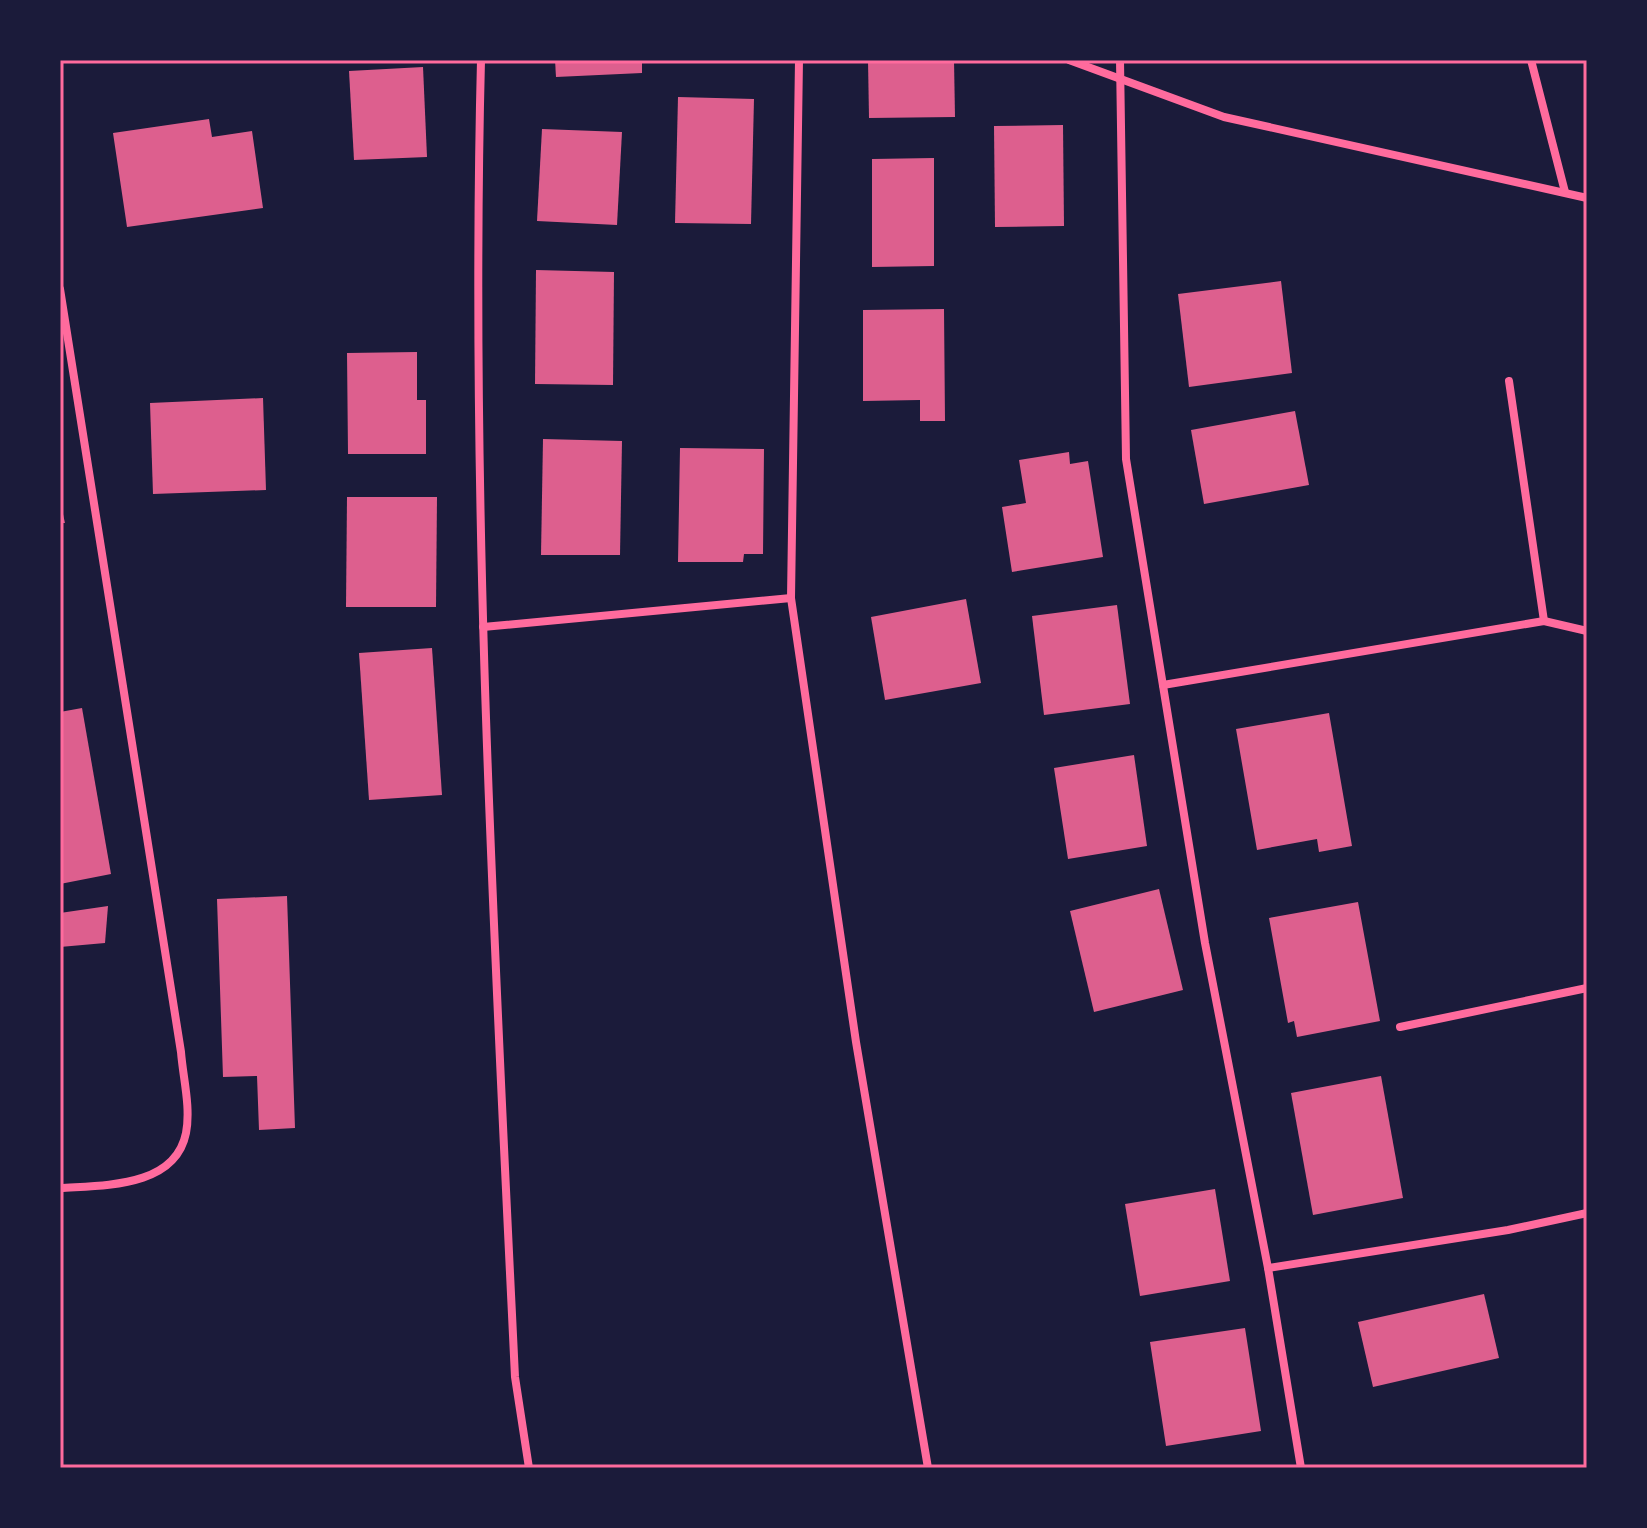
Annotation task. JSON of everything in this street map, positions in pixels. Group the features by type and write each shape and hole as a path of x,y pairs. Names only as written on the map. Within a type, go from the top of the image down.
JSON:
{"street":[{"path":"481,60 483,627 515,1377 529,1468"},
{"path":"799,60 791,598 856,1042 928,1468"},
{"path":"1069,60 1224,117 1587,198"},
{"path":"1120,60 1126,459 1227,1072 1268,1268 1301,1468"},
{"path":"1531,60 1565,192"},
{"path":"60,289 174,1005 187,1115 186,1136 170,1162 148,1178 60,1188"},
{"path":"1509,381 1544,621"},
{"path":"483,627 791,598"},
{"path":"1163,685 1544,621 1587,631"},
{"path":"1400,1027 1587,988"},
{"path":"1268,1268 1508,1230 1587,1213"}],"building":[{"path":"555,60 642,60 642,73 556,77"},
{"path":"868,60 954,60 955,117 869,118"},
{"path":"423,67 427,157 354,160 349,71"},
{"path":"678,97 754,99 751,224 675,223"},
{"path":"209,119 212,137 252,131 263,208 127,227 113,133"},
{"path":"1063,125 1064,226 995,227 994,126"},
{"path":"542,129 622,132 617,225 537,221"},
{"path":"934,158 934,266 872,267 872,159"},
{"path":"536,270 614,272 613,385 535,384"},
{"path":"1281,281 1292,373 1189,387 1178,294"},
{"path":"944,309 945,421 920,421 920,400 863,401 863,310"},
{"path":"417,352 417,400 426,400 426,454 348,454 347,353"},
{"path":"263,398 266,490 153,494 150,403"},
{"path":"1295,411 1309,485 1204,504 1191,430"},
{"path":"543,439 622,441 620,555 541,555"},
{"path":"680,448 764,449 763,554 744,554 743,562 678,562"},
{"path":"1069,452 1070,464 1088,461 1103,557 1012,572 1002,507 1026,503 1019,460"},
{"path":"347,497 437,497 436,607 346,607"},
{"path":"60,501 65,523 60,523"},
{"path":"966,599 981,683 885,700 871,617"},
{"path":"1117,605 1130,704 1044,715 1032,616"},
{"path":"432,648 442,795 369,800 359,653"},
{"path":"82,708 111,874 60,884 60,712"},
{"path":"1329,713 1352,846 1319,852 1317,839 1257,850 1236,729"},
{"path":"1134,755 1147,846 1068,859 1054,768"},
{"path":"1159,889 1183,990 1094,1012 1070,911"},
{"path":"287,896 295,1128 259,1130 257,1076 223,1077 217,899"},
{"path":"1358,902 1380,1021 1297,1037 1294,1021 1288,1023 1269,918"},
{"path":"108,906 105,943 60,947 60,913"},
{"path":"1381,1076 1403,1198 1313,1215 1291,1093"},
{"path":"1215,1189 1230,1281 1140,1296 1125,1204"},
{"path":"1484,1294 1499,1358 1373,1387 1358,1322"},
{"path":"1245,1328 1261,1431 1166,1446 1150,1342"}]}
